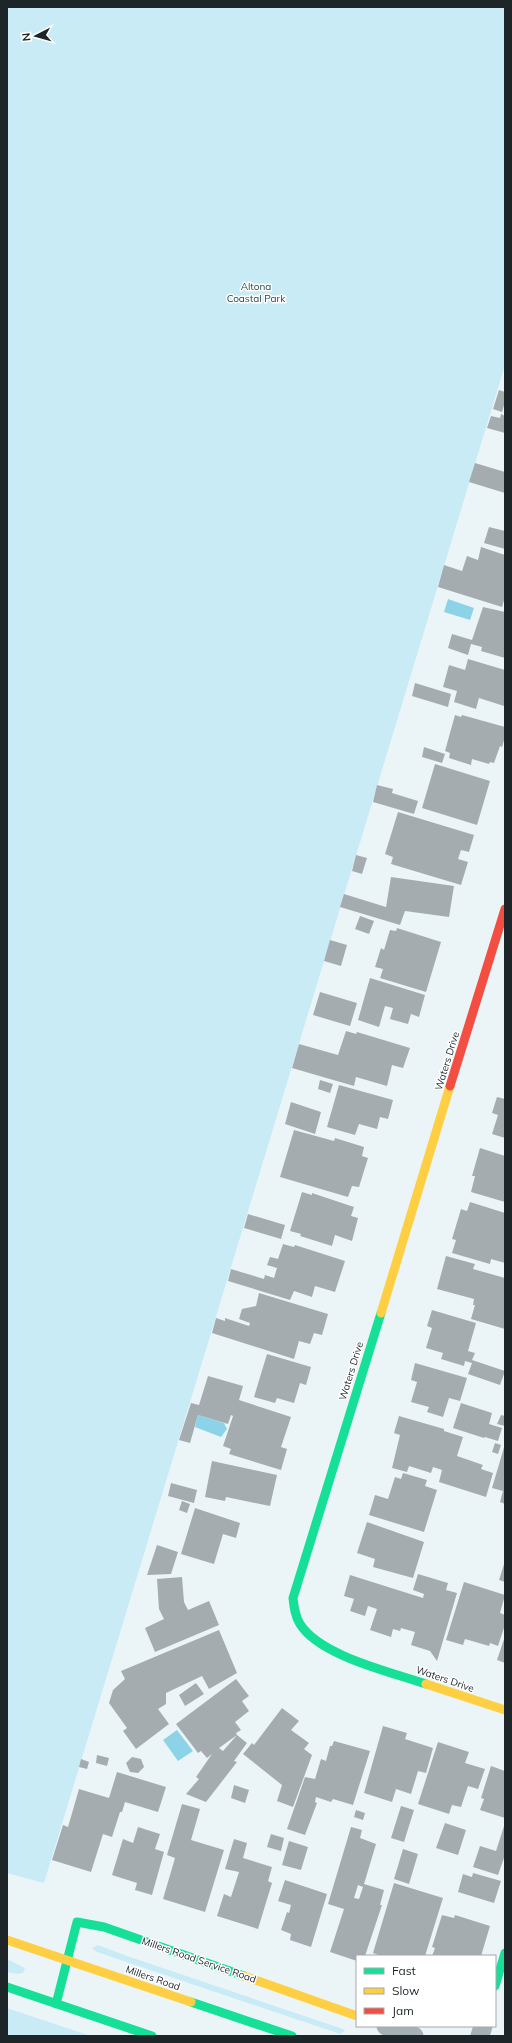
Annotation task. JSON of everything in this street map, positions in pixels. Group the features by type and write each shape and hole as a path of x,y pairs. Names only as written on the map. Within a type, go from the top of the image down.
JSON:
{"street":[{"name":"Waters Drive","path":"505,909 293,1598 296,1618 308,1633 324,1646 345,1657 505,1710"},
{"name":"Millers Road Service Road","path":"68,1961 77,1922 104,1927 356,2016"},
{"name":"Millers Road","path":"7,1940 292,2036"},
{"path":"496,1983 505,1953"},
{"path":"56,2004 68,1961"},
{"path":"7,1987 152,2036"},
{"path":"389,2027 414,2036"}],"green space":[{"name":"Altona Coastal Park","path":"7,7 505,7 505,365 44,1883 7,1873"},
{"path":"98,1945 343,2029 345,2031 340,2034 97,1952 92,1948"},
{"path":"7,1959 25,1968 23,1973 17,1974 7,1972"},
{"path":"7,2008 91,2036 7,2036"}],"water":[{"path":"448,599 474,608 470,620 444,612"},
{"path":"198,1415 224,1423 227,1429 221,1437 195,1427"},
{"path":"177,1730 193,1751 178,1761 163,1740"}],"building":[{"path":"499,390 505,392 505,402 502,412 493,409"},
{"path":"501,414 505,416 505,433 487,428 491,416 500,418"},
{"path":"475,463 505,472 505,493 469,482"},
{"path":"489,527 505,531 505,549 484,543"},
{"path":"481,547 505,555 505,597 502,607 438,587 444,565 462,571 467,556 478,560"},
{"path":"483,607 505,612 505,658 481,651 482,647 471,644 468,655 448,648 452,634 472,640"},
{"path":"468,659 505,670 504,706 479,698 476,709 454,702 457,691 443,687 449,665 465,670"},
{"path":"415,683 451,694 448,707 412,696"},
{"path":"455,715 461,717 462,715 505,727 505,737 502,747 500,746 494,763 490,762 489,764 472,759 471,765 449,758 450,753 445,751"},
{"path":"424,747 445,754 442,763 422,757"},
{"path":"435,764 490,781 477,825 422,808"},
{"path":"377,785 393,789 392,793 418,801 414,814 373,802"},
{"path":"398,812 474,835 469,852 461,850 458,859 468,862 461,885 391,864 393,857 385,854"},
{"path":"356,855 367,858 362,874 352,871"},
{"path":"391,877 454,886 449,917 405,911 400,925 340,907 344,894 386,907"},
{"path":"360,916 374,921 369,934 355,929"},
{"path":"397,928 441,942 426,992 380,978 383,969 375,967 381,948 384,950 390,930 396,931"},
{"path":"330,940 347,945 341,966 324,961"},
{"path":"370,978 425,995 419,1017 411,1014 408,1024 390,1019 393,1008 385,1006 379,1027 358,1020"},
{"path":"320,992 357,1003 350,1026 313,1015"},
{"path":"346,1031 356,1034 357,1032 410,1048 403,1068 392,1065 387,1086 356,1077 354,1086 292,1068 299,1044 338,1055"},
{"path":"320,1080 333,1084 330,1093 318,1089"},
{"path":"339,1085 393,1100 388,1119 380,1117 377,1129 359,1124 355,1135 327,1127"},
{"path":"497,1097 505,1099 505,1138 492,1134 498,1115 492,1113"},
{"path":"291,1102 321,1112 315,1134 285,1124"},
{"path":"294,1130 334,1141 335,1138 364,1147 362,1156 368,1158 359,1187 352,1186 348,1197 280,1177"},
{"path":"480,1148 505,1156 505,1202 471,1192 475,1176 472,1176"},
{"path":"302,1192 312,1195 312,1193 354,1207 351,1216 358,1218 352,1241 335,1235 332,1246 300,1236 301,1234 290,1231"},
{"path":"470,1202 505,1213 505,1263 491,1259 490,1264 452,1253 456,1240 452,1239 461,1209 467,1211"},
{"path":"248,1214 285,1225 281,1239 244,1228"},
{"path":"283,1244 294,1247 295,1245 345,1261 335,1292 315,1286 312,1297 294,1291 290,1300 228,1281 231,1269 264,1279 265,1275 274,1278 277,1268 267,1265 270,1257 278,1259"},
{"path":"446,1256 475,1264 473,1269 505,1278 505,1329 471,1319 475,1305 473,1305 474,1299 437,1289"},
{"path":"259,1293 328,1314 322,1335 314,1333 310,1344 299,1341 294,1359 212,1333 216,1318 225,1321 225,1318 249,1326 250,1323 239,1319 242,1309 256,1306"},
{"path":"432,1310 476,1323 468,1351 475,1353 472,1360 505,1371 500,1385 468,1374 472,1363 465,1361 464,1366 441,1359 443,1353 426,1348 432,1328 427,1326"},
{"path":"267,1354 311,1367 306,1385 300,1383 294,1403 277,1398 275,1403 254,1397"},
{"path":"415,1363 467,1378 460,1401 449,1398 443,1417 427,1412 429,1407 411,1402 417,1382 411,1380"},
{"path":"208,1376 243,1386 239,1400 291,1417 281,1447 287,1449 281,1470 229,1454 231,1449 223,1446 233,1416 231,1415 228,1424 198,1415 190,1443 179,1440 191,1403 199,1405"},
{"path":"461,1403 492,1413 489,1424 502,1428 498,1441 453,1428"},
{"path":"501,1415 505,1416 505,1426 497,1424"},
{"path":"399,1416 444,1429 444,1431 463,1437 457,1456 483,1465 481,1469 493,1473 486,1497 439,1482 442,1470 433,1467 431,1473 409,1466 407,1472 392,1468 400,1435 394,1433"},
{"path":"495,1443 501,1445 498,1454 492,1452"},
{"path":"505,1444 505,1504 500,1502 503,1491 492,1488"},
{"path":"212,1461 277,1475 270,1506 226,1497 225,1501 205,1497"},
{"path":"403,1473 427,1480 425,1486 437,1490 424,1532 369,1515 375,1495 388,1499 395,1477 401,1479"},
{"path":"171,1483 197,1490 194,1503 168,1496"},
{"path":"182,1501 190,1504 187,1513 179,1510"},
{"path":"195,1508 240,1523 236,1538 223,1534 214,1564 181,1554"},
{"path":"367,1522 424,1542 413,1578 373,1567 375,1559 357,1553"},
{"path":"157,1545 178,1552 171,1574 147,1575"},
{"path":"505,1561 505,1582 499,1580"},
{"path":"418,1574 448,1583 446,1590 457,1593 437,1661 430,1651 411,1645 415,1632 401,1628 400,1631 393,1629 391,1637 370,1630 377,1609 368,1606 365,1616 350,1611 354,1599 344,1596 350,1575 423,1598 424,1594 413,1590"},
{"path":"182,1577 184,1602 188,1610 209,1601 219,1625 155,1652 145,1628 164,1619 159,1609 157,1579"},
{"path":"464,1582 505,1595 500,1613 505,1615 505,1625 498,1646 490,1643 489,1646 465,1639 463,1645 446,1640"},
{"path":"219,1630 237,1673 209,1689 202,1676 166,1693 166,1704 158,1709 169,1724 136,1749 123,1731 127,1728 109,1703 113,1690 125,1679 121,1671"},
{"path":"505,1636 505,1663 497,1660"},
{"path":"236,1679 249,1696 242,1701 249,1711 235,1722 241,1730 236,1733 237,1735 247,1743 234,1761 237,1762 206,1802 186,1794 199,1779 196,1777 212,1754 207,1758 201,1751 198,1753 176,1724","holes":["237,1735 223,1751 219,1748"]},
{"path":"196,1683 204,1694 185,1706 179,1695"},
{"path":"282,1708 299,1721 291,1730 309,1743 304,1749 312,1755 293,1807 277,1801 282,1785 243,1754 252,1743 254,1745"},
{"path":"383,1726 407,1733 405,1739 433,1748 426,1773 418,1771 411,1794 396,1789 392,1802 364,1793"},
{"path":"334,1741 370,1751 353,1805 333,1799 331,1802 316,1797 315,1802 317,1803 305,1835 287,1829 305,1777 315,1779 321,1759 326,1761 330,1746 332,1746"},
{"path":"438,1742 469,1752 465,1763 485,1769 478,1789 468,1786 461,1807 452,1805 449,1814 418,1804"},
{"path":"97,1755 109,1758 107,1766 96,1763"},
{"path":"132,1757 141,1759 144,1767 138,1773 130,1772 126,1763"},
{"path":"81,1759 89,1762 87,1769 79,1767"},
{"path":"491,1766 505,1771 505,1818 480,1810 484,1799 481,1798"},
{"path":"117,1772 166,1787 158,1812 125,1802 122,1812 120,1812 112,1837 103,1834 91,1872 52,1860 63,1825 68,1827 79,1789 109,1798"},
{"path":"234,1785 249,1790 245,1803 231,1798"},
{"path":"182,1804 200,1809 191,1840 224,1850 205,1912 163,1899 175,1858 167,1855"},
{"path":"401,1806 414,1810 404,1842 391,1838"},
{"path":"356,1810 365,1813 363,1820 354,1817"},
{"path":"445,1823 466,1830 458,1855 436,1848"},
{"path":"505,1823 505,1855 498,1875 473,1867 480,1846 496,1851"},
{"path":"138,1827 160,1834 155,1849 164,1852 152,1895 135,1890 137,1883 112,1875 123,1839 133,1843"},
{"path":"351,1827 362,1830 360,1838 376,1844 364,1884 384,1890 380,1905 382,1905 365,1955 356,1955 356,1961 330,1952 344,1909 328,1904","holes":["358,1885 363,1887 359,1899 354,1898"]},
{"path":"271,1834 284,1838 281,1851 267,1847"},
{"path":"234,1839 247,1843 243,1858 272,1867 268,1881 272,1883 258,1929 217,1916 224,1894 231,1897 239,1872 225,1869"},
{"path":"289,1841 308,1847 301,1870 282,1865"},
{"path":"403,1849 418,1854 409,1884 394,1879"},
{"path":"473,1873 501,1881 494,1903 458,1892 463,1874 472,1877"},
{"path":"285,1880 327,1894 311,1947 290,1940 291,1934 281,1930 291,1905 278,1901"},
{"path":"394,1883 443,1898 425,1955 378,1955 373,1953"},
{"path":"442,1915 454,1918 455,1915 490,1926 481,1955 432,1955 435,1948 432,1947"}],"traffic: fast":[{"path":"381,1313 293,1601 296,1615 300,1624 310,1635 323,1645 357,1662 426,1684"},
{"path":"56,2004 77,1922 104,1927 244,1976"},
{"path":"496,1983 505,1953"},
{"path":"7,1987 152,2036"},
{"path":"191,2002 292,2036"}],"traffic: slow":[{"path":"381,1313 450,1086"},
{"path":"426,1684 505,1710"},
{"path":"7,1940 191,2002"},
{"path":"244,1976 356,2016"}],"traffic: jam":[{"path":"450,1086 505,909"}]}
